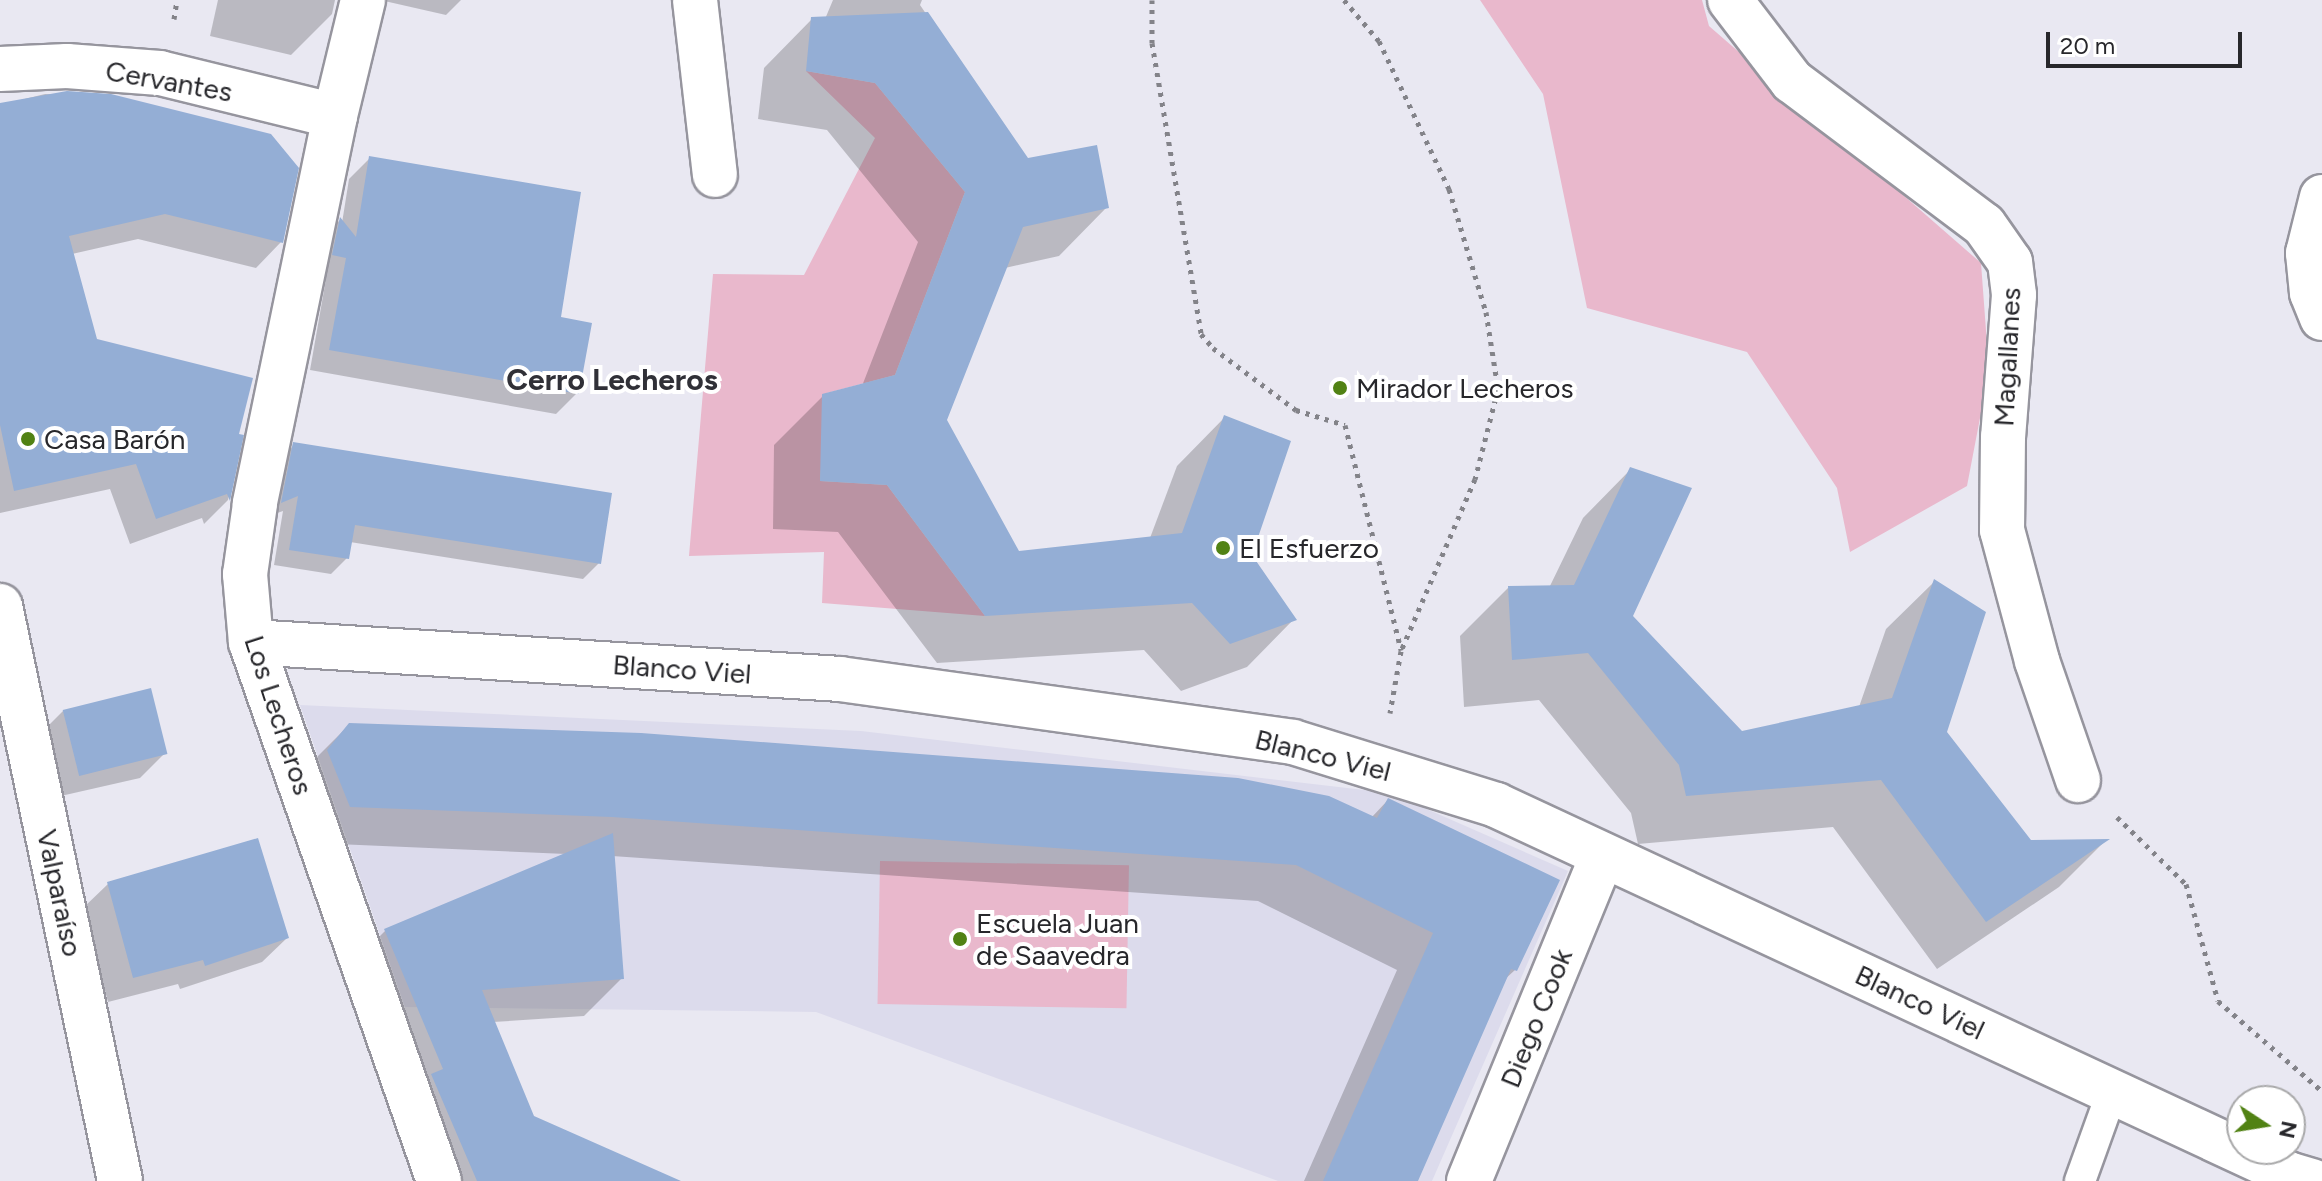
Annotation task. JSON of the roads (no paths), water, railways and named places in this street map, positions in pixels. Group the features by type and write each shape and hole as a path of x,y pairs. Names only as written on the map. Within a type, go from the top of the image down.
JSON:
{"street":[{"name":"Los Lecheros","path":"363,0 335,116 255,504 245,574 251,642 439,1181"},
{"path":"695,0 715,175"},
{"name":"Magallanes","path":"1730,0 1792,81 1984,225 2010,262 2014,295 2003,437 2002,530 2037,661 2078,780"},
{"name":"Cervantes","path":"0,69 67,66 160,73 335,116"},
{"path":"2322,197 2308,253 2312,293 2322,318"},
{"name":"Valparaíso","path":"0,606 120,1181"},
{"name":"Blanco Viel","path":"251,642 840,679 1293,742 1496,805 2112,1092 2312,1181"},
{"name":"Diego Cook","path":"1469,1181 1603,855"}],"lane":[{"path":"2080,1181 2112,1092"}],"place":[{"name":"Mirador Lecheros","path":"1340,388"},
{"name":"Casa Barón","path":"28,439"},
{"name":"El Esfuerzo","path":"1223,548"},
{"name":"Escuela Juan de Saavedra","path":"960,939"}],"district":[{"name":"Cerro Lecheros","path":"612,380"}]}
